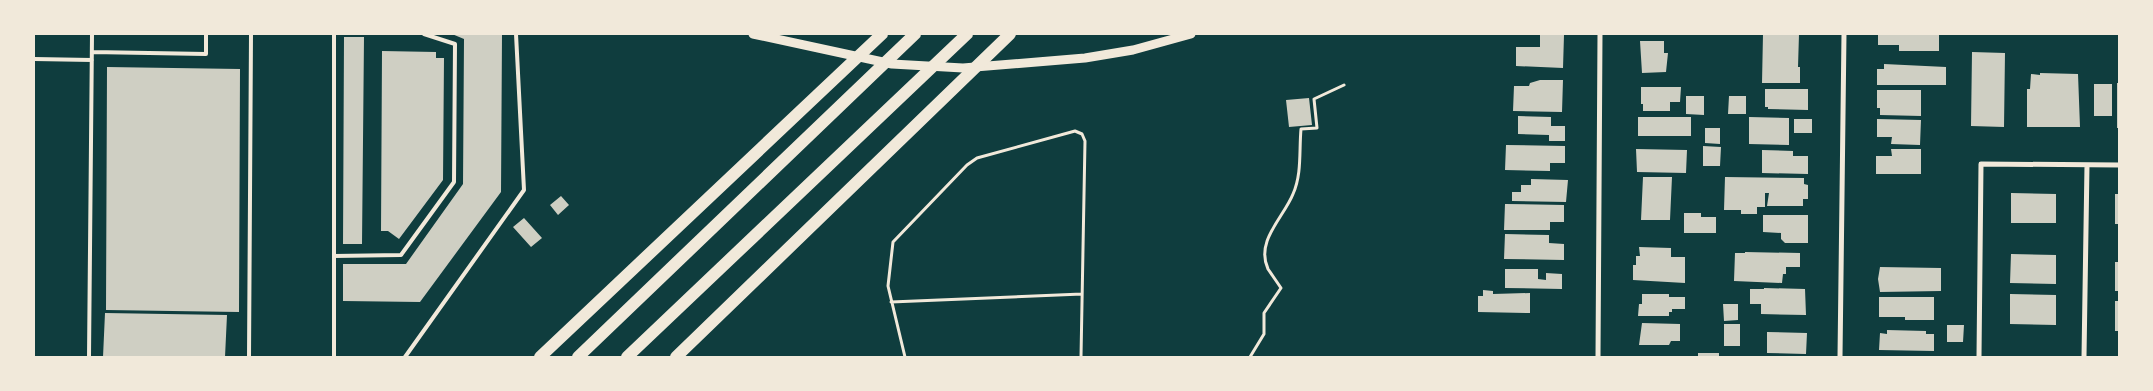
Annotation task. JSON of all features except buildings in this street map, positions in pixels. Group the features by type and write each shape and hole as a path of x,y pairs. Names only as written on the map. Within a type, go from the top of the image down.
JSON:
{"highway":[{"path":"540,357 882,34"},
{"path":"578,357 915,34"},
{"path":"627,357 967,34"},
{"path":"676,357 1010,34"}],"street":[{"path":"754,34 892,64 963,68 1085,58 1133,50 1191,34"},
{"path":"1598,357 1600,34"},
{"path":"1840,357 1844,34"},
{"path":"1979,357 1981,164 2119,165"},
{"path":"2084,357 2087,165"}],"lane":[{"path":"89,357 92,34"},
{"path":"92,52 206,54 206,34"},
{"path":"249,357 251,34"},
{"path":"334,34 334,357"},
{"path":"334,256 400,255 454,182 455,44 424,34"},
{"path":"405,357 524,190 516,34"},
{"path":"34,59 92,60"}],"path":[{"path":"1250,357 1264,334 1264,313 1281,288 1267,267 1266,249 1270,232 1293,194 1301,159 1301,129 1317,128 1314,99 1344,85"},
{"path":"904,357 888,286 893,242 967,165 977,158 1075,131 1082,134 1085,141 1081,357"},
{"path":"891,302 1082,294"}]}
